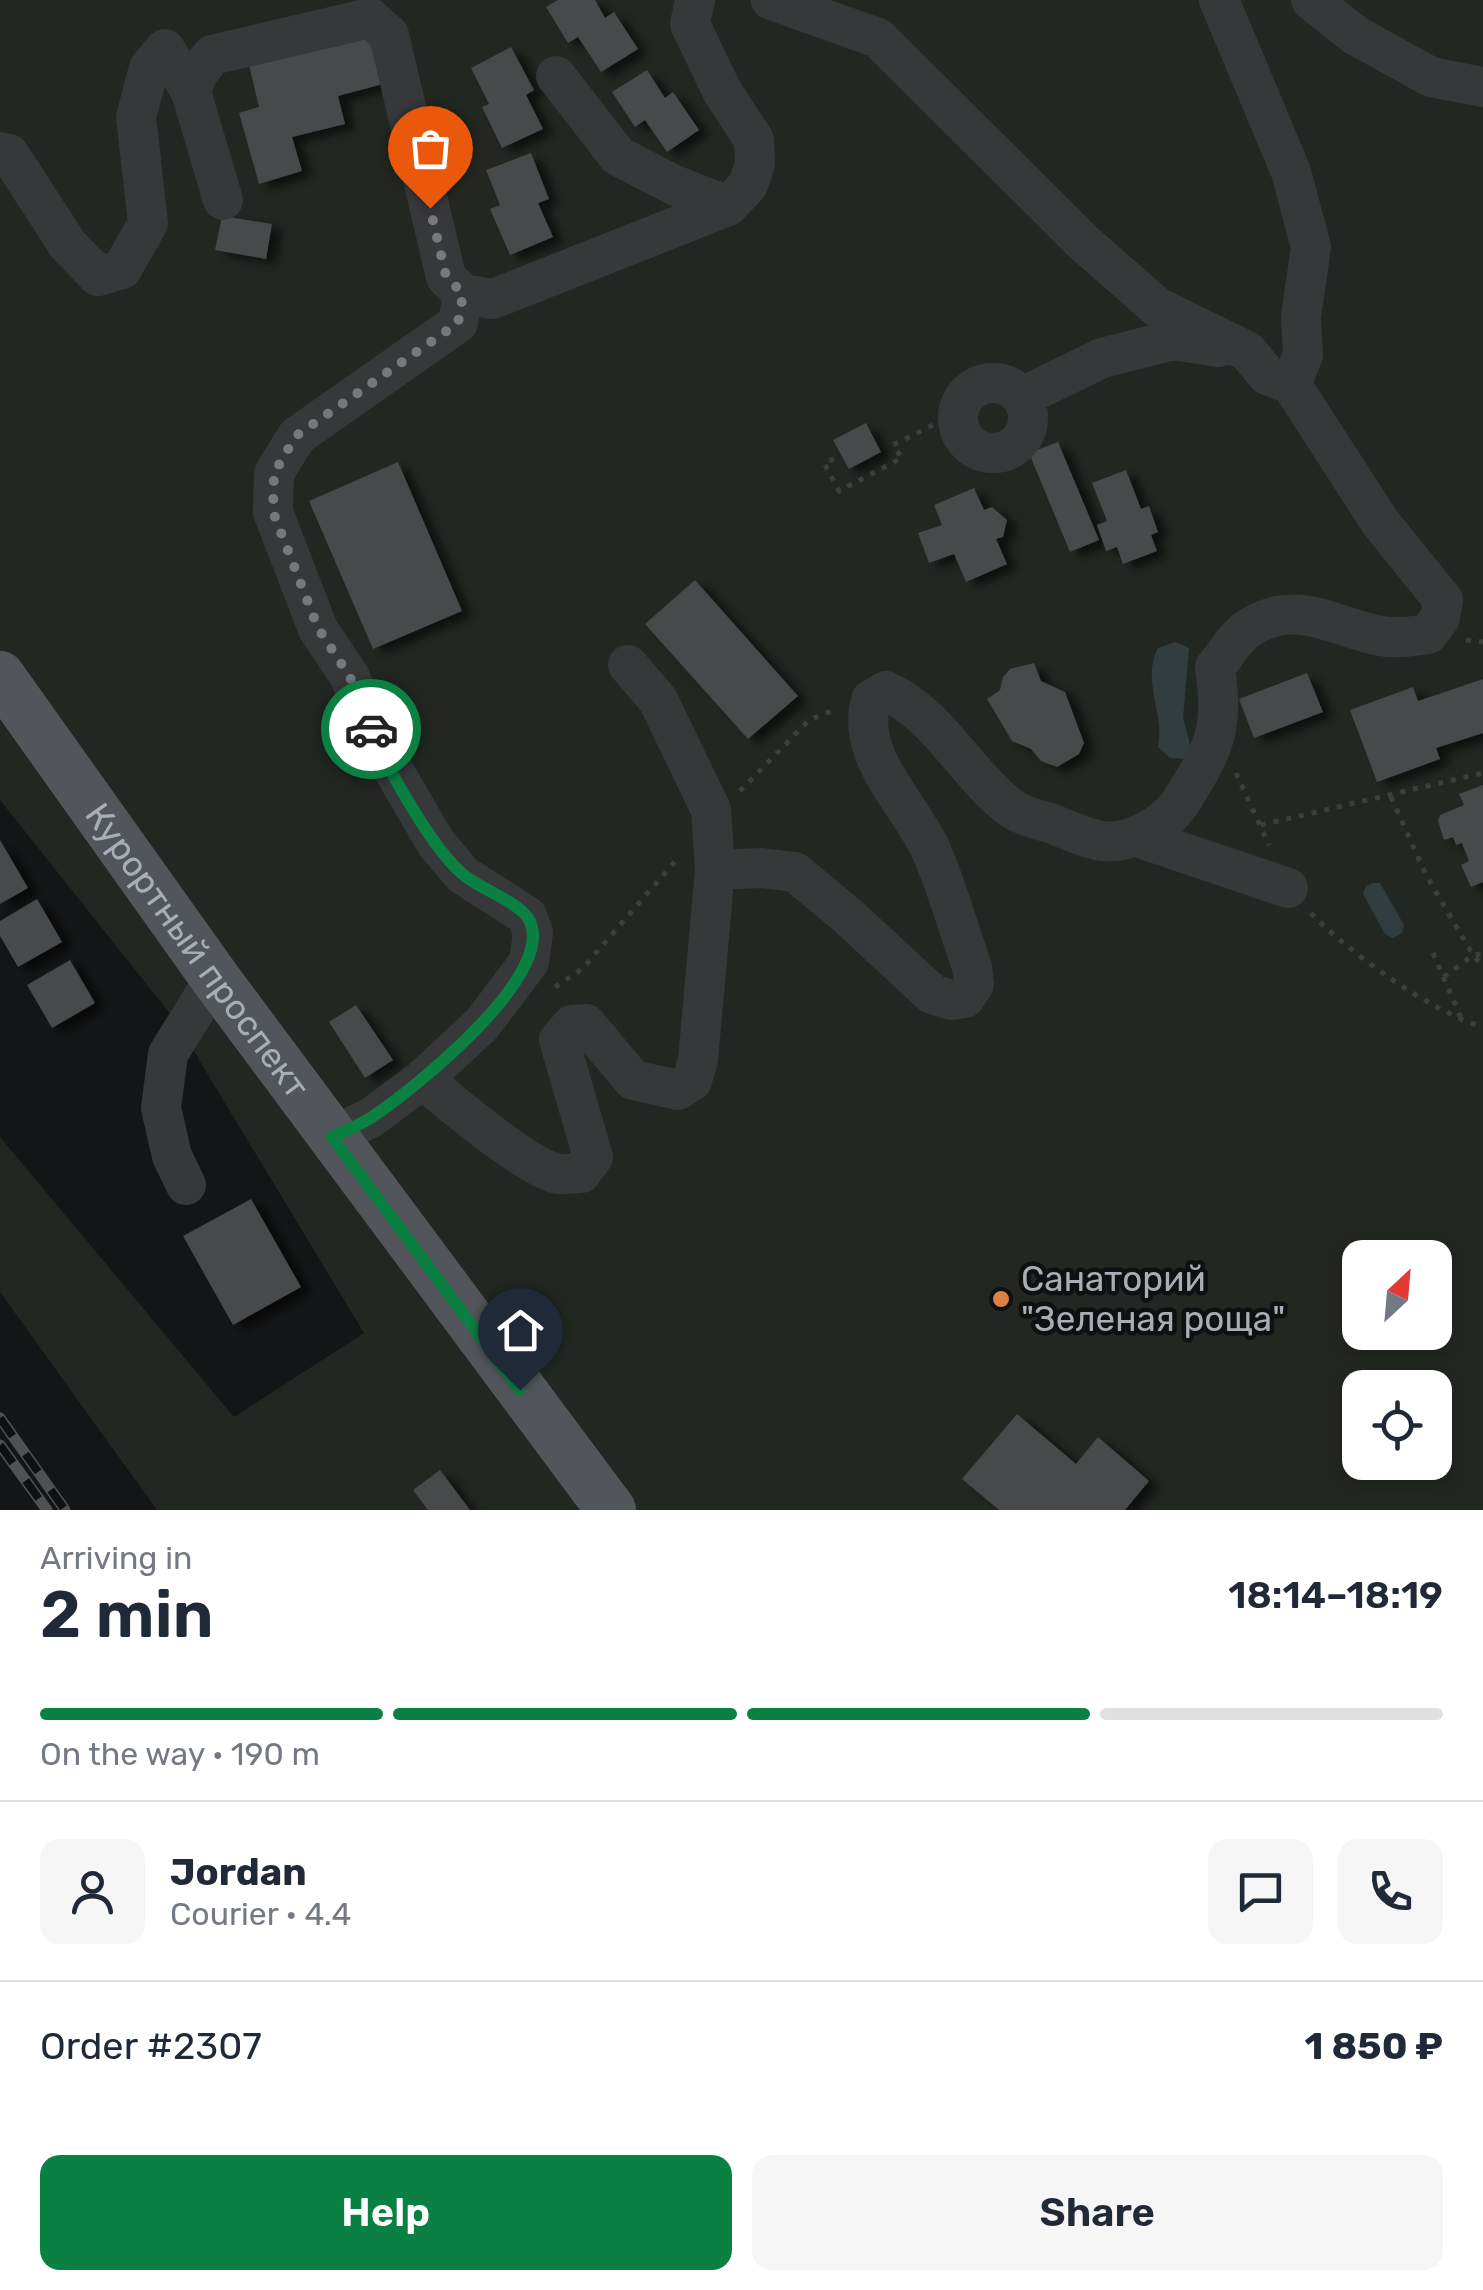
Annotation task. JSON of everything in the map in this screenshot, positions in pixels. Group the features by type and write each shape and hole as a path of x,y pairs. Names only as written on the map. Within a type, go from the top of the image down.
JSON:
{"main road":[{"name":"Курортный проспект","path":"0,676 215,978 611,1510"}],"lane":[{"path":"191,92 197,74 212,54 370,18 389,35 446,276 463,294 493,299 728,206 748,186 755,164 754,140 722,91 690,24 695,0"},
{"path":"716,870 762,868 795,872 932,994 951,1000 964,998 974,984 972,967 930,848 874,754 866,716 871,700 886,691 909,701 1011,810 1102,842 1137,837 1174,813 1203,766 1218,734 1221,706 1216,667 1245,631 1296,612 1386,638 1428,634 1440,618 1442,600 1380,522 1291,384 1266,374 1247,351 1157,306 1082,241 878,38 772,0"},
{"path":"1219,0 1291,172 1311,247 1302,318 1302,355 1291,384"},
{"path":"1311,0 1355,34 1431,77 1483,86"},
{"path":"0,152 9,154 68,244 98,276 122,269 148,223 136,116 148,68 166,49 191,92 222,200"},
{"path":"556,76 618,156 674,185 728,206"},
{"path":"332,1137 372,1117 423,1079 494,1008 528,962 534,933 527,916 463,875 436,842 376,742 350,677 318,628 273,512 274,473 296,436 458,323 463,294"},
{"path":"1022,397 1102,358 1173,340 1247,351"},
{"path":"1001,383 1022,397 1029,421 1019,444 996,454 972,448 958,428 959,412 960,403 976,386 1001,383"},
{"path":"423,1079 457,1108 558,1174 581,1173 593,1158 559,1040 572,1025 586,1024 633,1080 678,1090 692,1081 698,1060 716,870 712,821 658,700 628,666"},
{"path":"1137,837 1288,888"},
{"path":"186,1185 172,1156 161,1108 168,1054 215,978"}],"path":[{"path":"834,458 824,463 839,491 902,458 894,445 959,412"},
{"path":"550,991 582,969 712,821 808,720 886,691"},
{"path":"1218,734 1288,888 1332,935 1462,1021 1483,1027"},
{"path":"1261,825 1483,773"},
{"path":"1391,797 1426,875 1472,955 1483,966"},
{"path":"1433,953 1462,1021"},
{"path":"1444,978 1472,955 1483,954"}],"shaded area":[{"path":"0,0 1483,0 1483,1510 157,1510 0,1292 0,1137 234,1417 364,1333 175,1020 0,800"},
{"path":"1175,642 1189,648 1183,718 1191,748 1186,759 1170,758 1158,747 1159,722 1152,685 1153,660 1158,648"},
{"path":"1380,883 1404,925 1402,933 1393,938 1385,934 1363,894 1366,886"}],"building":[{"path":"558,0 595,0 605,18 614,12 638,49 601,72 578,37 568,43 546,7"},
{"path":"371,34 383,84 338,96 345,124 292,137 302,171 259,184 239,113 259,107 249,65"},
{"path":"511,47 534,90 526,95 543,129 502,148 482,107 489,104 471,68"},
{"path":"647,70 665,98 673,92 699,130 667,152 645,120 635,127 612,92"},
{"path":"531,153 549,199 538,203 553,237 510,255 490,209 500,205 486,170"},
{"path":"222,216 272,224 266,259 215,250"},
{"path":"866,423 881,452 849,469 833,440"},
{"path":"1058,442 1099,540 1070,552 1029,453"},
{"path":"398,462 462,611 373,649 309,501"},
{"path":"1126,470 1141,509 1149,506 1158,532 1151,535 1157,551 1123,564 1117,547 1106,551 1097,525 1107,521 1092,483"},
{"path":"974,488 984,510 992,507 1007,520 1003,537 996,539 1007,564 966,582 954,554 929,563 918,533 942,525 934,505"},
{"path":"695,580 798,696 748,739 645,624"},
{"path":"1034,663 1041,681 1065,692 1084,743 1079,754 1057,767 1012,741 987,699 1000,690 1010,669"},
{"path":"1307,673 1323,712 1254,738 1239,699"},
{"path":"1483,679 1483,733 1436,748 1440,759 1377,782 1350,710 1413,687 1418,701"},
{"path":"1483,785 1483,882 1471,887 1461,865 1469,861 1462,843 1456,845 1453,837 1444,840 1438,821 1440,815 1464,805 1459,794"},
{"path":"0,840 28,888 0,904"},
{"path":"37,899 62,942 18,967 0,936 0,921"},
{"path":"70,960 95,1003 52,1028 27,985"},
{"path":"356,1005 393,1060 365,1078 329,1022"},
{"path":"251,1199 301,1287 233,1325 183,1236"},
{"path":"1017,1414 1076,1464 1098,1437 1149,1481 1125,1510 999,1510 962,1479"},
{"path":"440,1470 470,1510 428,1510 413,1490"}],"railway":[{"path":"0,1418 65,1510"},
{"path":"0,1445 47,1510"}],"way so far":[{"path":"371,729 350,677 318,628 273,512 274,473 296,436 458,323 463,294 446,276 430,208"}],"place":[{"name":"Санаторий \"Зеленая роща\"","path":"1001,1299"}],"route":[{"path":"371,729 436,842 463,875 527,916 534,933 528,962 482,1024 423,1079 372,1117 332,1137 520,1390"}]}
